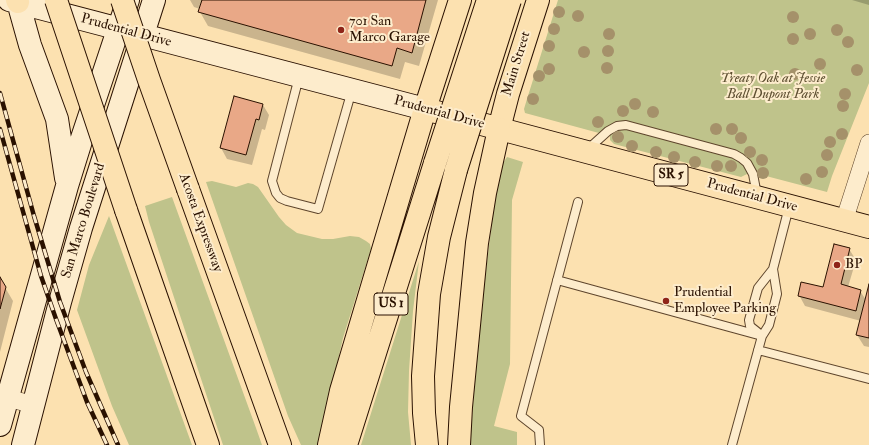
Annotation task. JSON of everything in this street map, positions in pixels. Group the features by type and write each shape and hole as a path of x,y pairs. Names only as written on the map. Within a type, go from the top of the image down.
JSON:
{"main road":[{"path":"56,0 126,210 208,445"},
{"name":"Acosta Expressway","path":"122,0 149,80 280,445"},
{"name":"San Marco Boulevard","path":"0,425 4,397 67,186 128,0"},
{"name":"San Marco Boulevard","path":"23,445 81,228 154,0"},
{"path":"329,445 345,378 425,109 460,0"},
{"name":"US 1","path":"346,445 488,0"},
{"name":"US 1","path":"427,445 423,376 429,294 439,237 456,170 510,0"},
{"name":"Main Street","path":"459,445 461,407 477,243 482,209 499,129 517,63 538,0"},
{"path":"15,1 57,119 67,186"},
{"name":"Prudential Drive","path":"15,1 869,227"},
{"path":"447,40 448,56 454,70 461,78 472,82 488,84 498,81 510,72 517,63"}],"street":[{"path":"844,221 869,143"},
{"path":"4,397 34,405"}],"lane":[{"path":"299,76 272,181 276,193 280,198 287,201 318,209 352,90"},
{"path":"585,152 608,131 617,126 633,127 734,154 746,163 753,174 758,198"},
{"path":"540,445 539,430 521,416 578,202"},
{"path":"732,445 762,336 769,325 777,294 773,270 789,206"},
{"path":"762,336 750,326 749,320 758,288 773,270"},
{"path":"557,280 762,336"},
{"path":"758,350 869,379"}],"green space":[{"name":"Treaty Oak at Jessie Ball Dupont Park","path":"558,0 869,0 869,83 827,192 747,171 747,174 741,177 614,144 610,140 610,136 525,113 524,109"},
{"path":"507,157 523,162 512,200 510,364 494,426 517,432 517,445 470,445 474,392 472,384 496,189 501,166"},
{"path":"212,181 236,187 248,183 258,187 279,217 286,225 297,233 322,239 350,236 359,237 370,244 371,249 343,338 319,445 301,445 288,416 206,182"},
{"path":"172,197 262,445 223,445 145,206"},
{"path":"109,216 192,445 129,445 112,406 77,310 89,265"},
{"path":"419,261 413,311 409,371 408,412 411,445 361,445"}],"building":[{"name":"701 San Marco Garage","path":"202,0 426,0 412,53 397,48 392,66 198,12"},
{"path":"234,96 263,104 259,120 256,119 246,155 220,148"},
{"name":"BP","path":"834,244 850,248 841,284 861,290 856,311 798,296 801,282 823,287"},
{"path":"0,277 6,287 0,309"},
{"path":"869,284 869,338 856,335"}],"railway":[{"path":"0,93 34,216 60,302 86,372 118,445"},
{"path":"0,129 41,276 87,402 107,445"}],"place":[{"name":"701 San Marco Garage","path":"341,30"},
{"name":"BP","path":"837,265"},
{"name":"Prudential Employee Parking","path":"666,301"}]}
